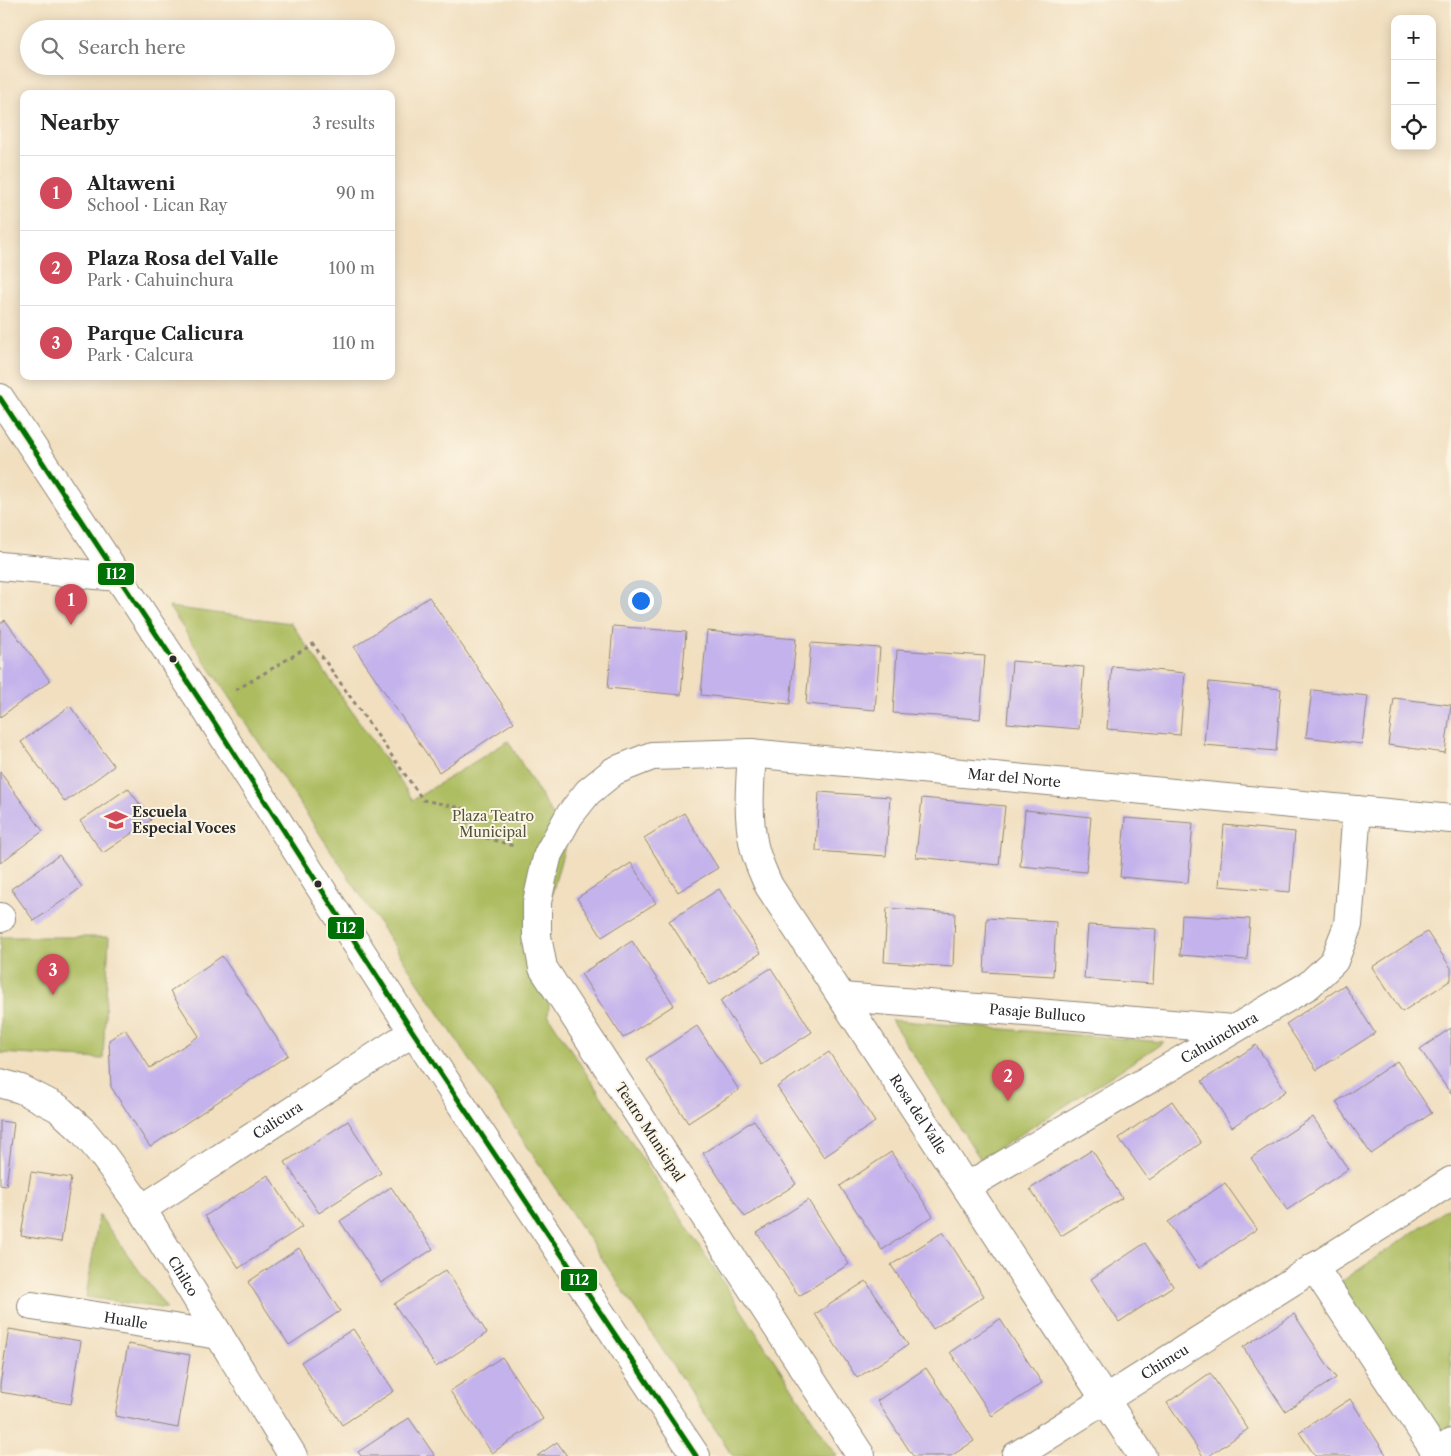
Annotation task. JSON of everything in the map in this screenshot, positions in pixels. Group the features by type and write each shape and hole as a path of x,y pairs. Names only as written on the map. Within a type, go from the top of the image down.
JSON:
{"street":[{"path":"0,398 205,708 413,1032 696,1456"},
{"path":"0,566 118,577"},
{"name":"Mar del Norte","path":"588,792 614,771 652,756 752,753 1451,819"},
{"name":"Rosa del Valle","path":"752,753 751,823 754,845 760,866 769,886 1142,1456"},
{"name":"Teatro Municipal","path":"588,792 569,816 548,854 538,902 537,936 543,968 860,1456"},
{"name":"Cahuinchura","path":"966,1187 1308,984 1334,961 1348,925 1357,810"},
{"name":"Pasaje Bulluco","path":"842,997 1233,1029"},
{"name":"Calicura","path":"142,1209 413,1032"},
{"name":"Chilco","path":"0,1082 21,1089 58,1108 83,1131 102,1154 142,1209 293,1456"},
{"name":"Chimcu","path":"1016,1456 1451,1181"},
{"path":"1314,1267 1436,1454 1451,1444"},
{"name":"Hualle","path":"32,1306 219,1335"}],"path":[{"path":"205,708 313,644 423,800 467,809 467,832 534,852 548,854"}],"green space":[{"name":"Plaza Teatro Municipal","path":"169,607 291,623 413,800 508,741 567,839 547,911 550,995 548,1015 837,1456 733,1456"},
{"path":"0,937 109,937 103,1059 0,1053"},
{"path":"891,1020 1164,1042 981,1160"},
{"path":"1451,1206 1451,1432 1444,1437 1338,1284"},
{"path":"99,1215 167,1309 86,1297"}],"building":[{"path":"429,597 514,722 439,772 354,647"},
{"path":"5,620 50,681 0,717 0,624"},
{"path":"613,626 686,632 681,695 608,688"},
{"path":"707,631 796,639 790,704 701,695"},
{"path":"811,643 880,648 875,710 806,704"},
{"path":"897,650 985,656 980,719 893,713"},
{"path":"1012,661 1084,667 1079,729 1007,723"},
{"path":"1112,666 1185,673 1180,735 1107,729"},
{"path":"1209,682 1281,689 1276,751 1204,745"},
{"path":"1312,690 1368,696 1362,744 1306,737"},
{"path":"1394,698 1451,705 1445,753 1388,745"},
{"path":"70,706 114,766 65,802 21,742"},
{"path":"0,772 43,831 0,863"},
{"name":"Escuela Especial Voces","path":"128,788 151,820 103,853 80,821"},
{"path":"819,792 890,797 886,856 816,851"},
{"path":"922,798 1005,806 999,865 916,857"},
{"path":"1025,810 1091,817 1086,872 1020,866"},
{"path":"684,813 718,868 678,892 644,838"},
{"path":"1125,818 1193,823 1188,883 1120,877"},
{"path":"1224,825 1295,832 1290,892 1219,886"},
{"path":"59,855 82,887 34,921 11,889"},
{"path":"631,863 656,903 602,937 577,898"},
{"path":"719,889 761,953 710,985 669,921"},
{"path":"887,908 955,913 953,967 884,962"},
{"path":"1182,915 1250,919 1247,960 1180,955"},
{"path":"987,918 1056,922 1053,976 984,972"},
{"path":"1088,925 1156,929 1153,984 1084,979"},
{"path":"1427,932 1451,968 1451,980 1402,1012 1372,967"},
{"path":"632,941 674,1005 623,1038 581,974"},
{"path":"222,956 288,1055 150,1147 111,1087 109,1040 125,1029 150,1068 199,1036 170,991"},
{"path":"771,968 812,1032 762,1065 720,1001"},
{"path":"1344,985 1375,1033 1317,1070 1286,1024"},
{"path":"697,1026 739,1090 688,1123 646,1059"},
{"path":"1451,1028 1451,1094 1420,1049"},
{"path":"1256,1045 1286,1091 1232,1127 1202,1081"},
{"path":"829,1052 875,1122 824,1157 777,1087"},
{"path":"1397,1061 1432,1113 1371,1154 1336,1102"},
{"path":"1172,1101 1201,1143 1149,1180 1119,1138"},
{"path":"1313,1117 1348,1169 1287,1210 1251,1158"},
{"path":"754,1120 796,1184 745,1217 703,1153"},
{"path":"0,1121 14,1123 6,1186 0,1185"},
{"path":"348,1121 381,1173 319,1213 285,1162"},
{"path":"1092,1150 1122,1198 1061,1236 1030,1189"},
{"path":"891,1152 933,1216 882,1250 840,1186"},
{"path":"31,1172 71,1178 61,1242 21,1236"},
{"path":"268,1175 302,1227 239,1268 205,1216"},
{"path":"1225,1183 1257,1229 1199,1268 1168,1222"},
{"path":"391,1187 433,1249 381,1283 340,1221"},
{"path":"808,1200 849,1264 799,1296 757,1233"},
{"path":"943,1232 984,1296 933,1329 891,1265"},
{"path":"1145,1243 1173,1286 1119,1322 1091,1279"},
{"path":"299,1248 340,1311 289,1345 248,1282"},
{"path":"446,1270 487,1333 436,1367 394,1304"},
{"path":"866,1281 908,1345 857,1378 815,1314"},
{"path":"1294,1314 1336,1378 1285,1411 1243,1347"},
{"path":"1000,1319 1042,1383 992,1416 950,1352"},
{"path":"9,1329 81,1341 71,1404 0,1392"},
{"path":"353,1329 394,1391 342,1425 301,1362"},
{"path":"128,1344 190,1355 178,1428 115,1416"},
{"path":"502,1357 543,1419 492,1453 450,1391"},
{"path":"926,1368 974,1441 951,1456 913,1456 877,1401"},
{"path":"1210,1373 1248,1429 1209,1456 1203,1456 1167,1403"},
{"path":"1350,1399 1387,1456 1315,1456 1299,1432"},
{"path":"409,1418 435,1456 361,1456 358,1452"},
{"path":"557,1442 567,1456 537,1456"}],"transit line":[{"name":"I12","path":"0,398 205,708 413,1032 696,1456"}],"place":[{"name":"Altaweni","path":"71,625"},
{"name":"Escuela Especial Voces","path":"116,820"},
{"name":"Parque Calicura","path":"53,995"},
{"name":"Plaza Rosa del Valle","path":"1008,1101"}]}
